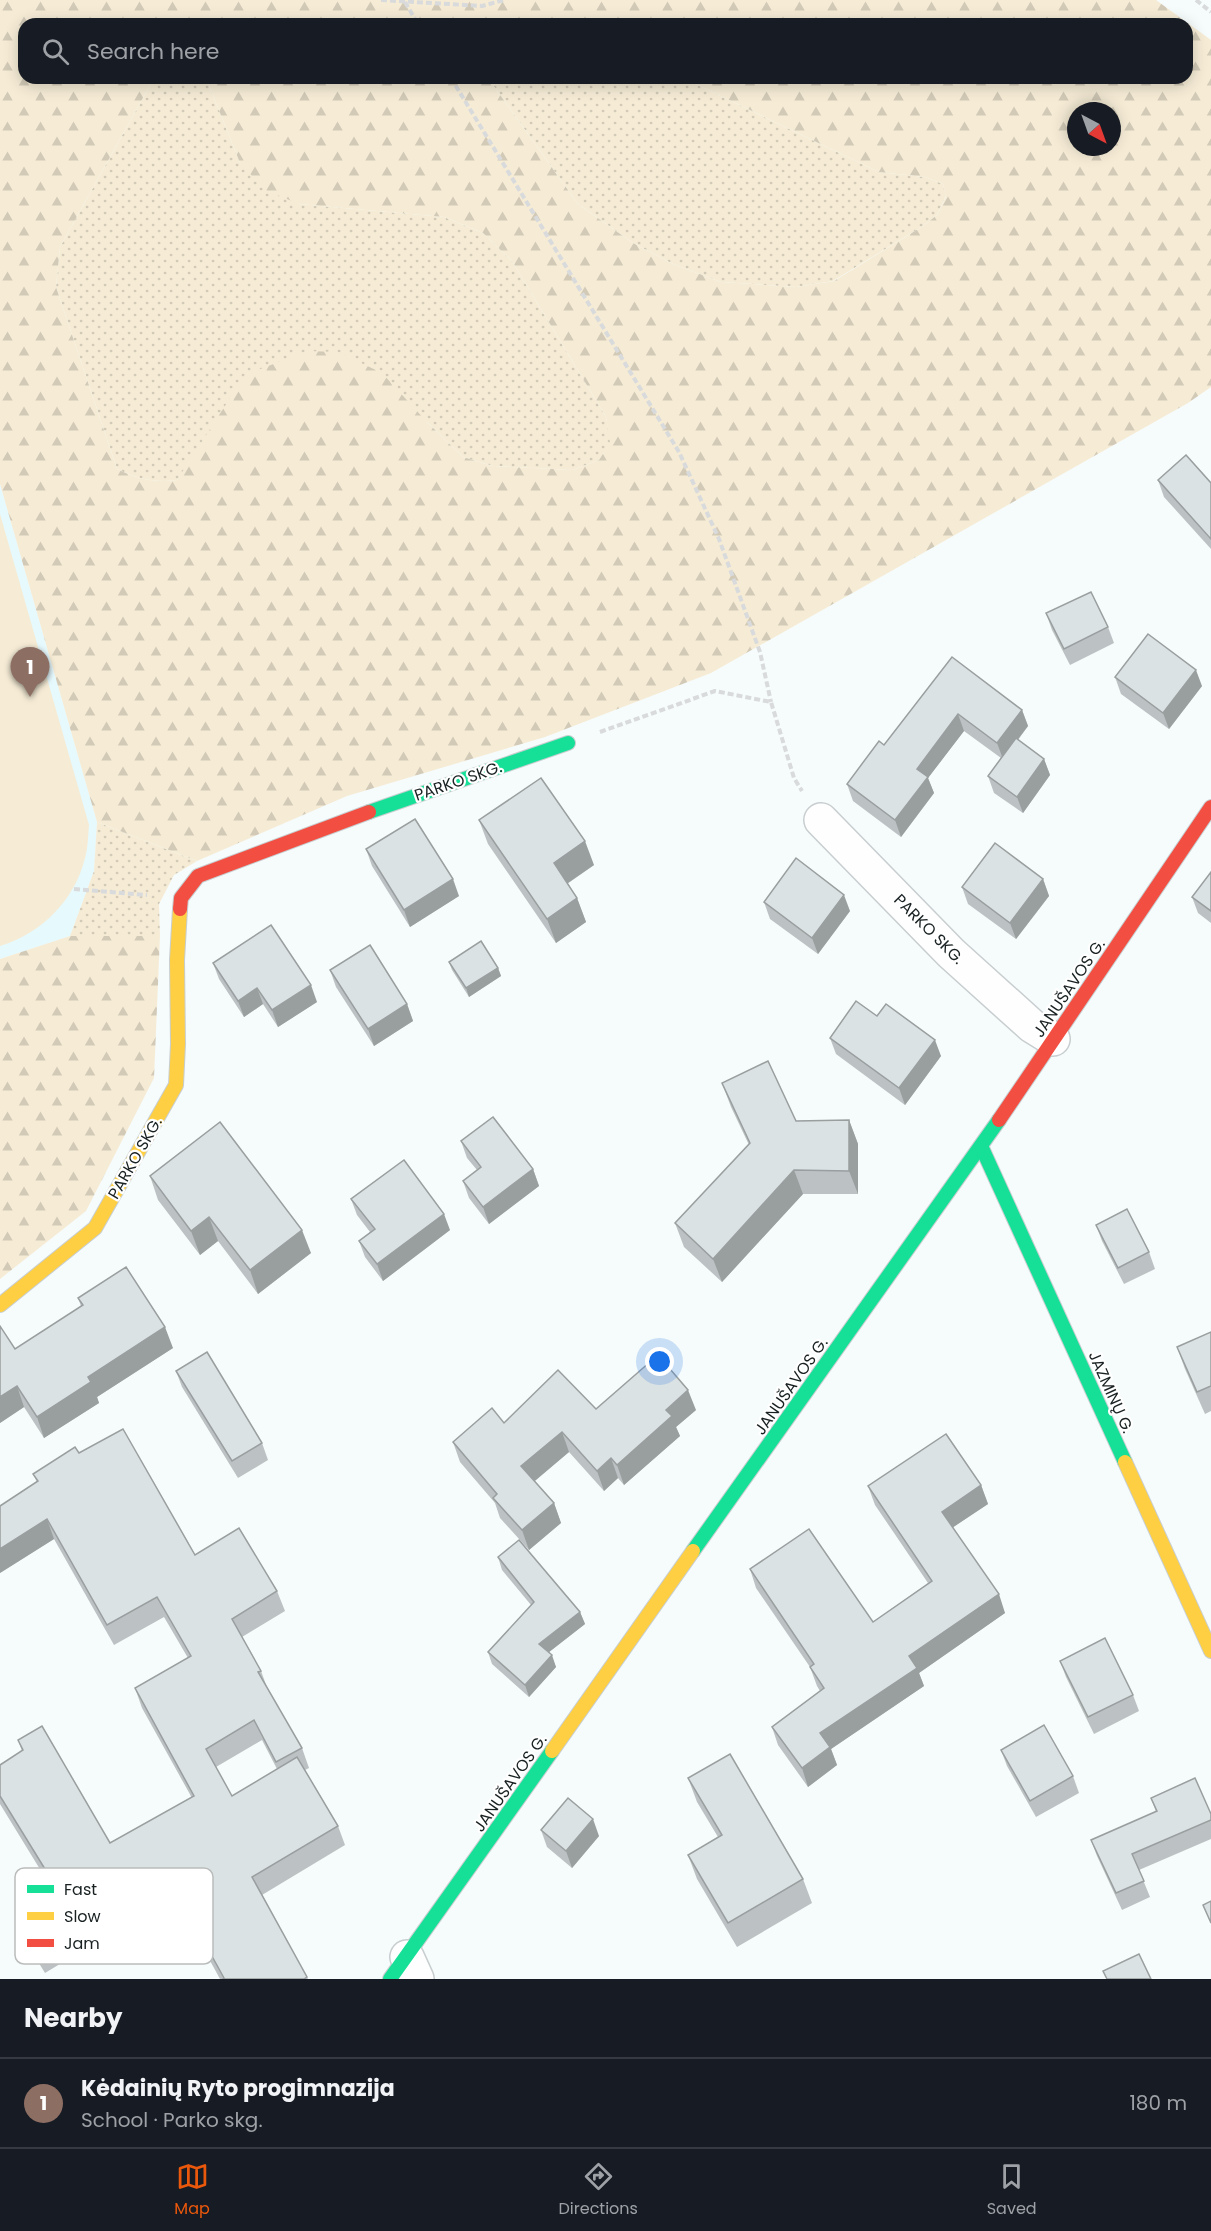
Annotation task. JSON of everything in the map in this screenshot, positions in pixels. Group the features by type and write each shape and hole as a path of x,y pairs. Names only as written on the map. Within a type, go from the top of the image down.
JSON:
{"street":[{"name":"PARKO SKG.","path":"0,1305 95,1228 176,1085 177,960 181,898 198,876 354,817 568,743"},
{"name":"JANUŠAVOS G.","path":"405,1972 981,1146 1211,807"},
{"name":"PARKO SKG.","path":"821,820 951,952 1032,1026 1053,1039"},
{"name":"JAZMINŲ G.","path":"981,1146 1211,1651"}],"path":[{"path":"381,0 482,6 504,0"},
{"path":"1196,0 1211,12"},
{"path":"404,1 414,18"},
{"path":"1206,8 1211,4"},
{"path":"455,84 679,452 719,539 760,652 771,702 794,778 821,820"},
{"path":"568,743 715,691 771,702"},
{"path":"74,889 181,898"}],"shaded area":[{"path":"0,484 97,822 94,871 70,936 0,959"}],"green space":[{"path":"0,0 1156,0 1181,18 18,18 18,84 151,84 60,247 56,287 117,469 139,478 161,481 177,480 245,375 307,351 338,352 382,373 463,457 493,466 573,470 599,460 610,443 606,417 512,261 483,233 444,217 299,204 265,190 240,163 208,84 492,84 578,204 633,243 673,264 721,282 796,287 834,281 923,226 937,215 946,197 943,184 925,177 879,172 696,84 1193,84 1193,27 1211,40 1211,387 1188,403 711,673 545,737 347,796 197,861 97,822 0,484"},
{"path":"151,84 208,84 240,163 299,204 444,217 483,233 512,261 606,417 611,443 599,460 573,470 493,466 463,457 427,422 199,449 177,480 161,481 132,475 117,469 56,287 60,247"},
{"path":"492,84 696,84 879,172 925,177 943,184 946,196 937,215 923,226 833,281 796,287 721,282 673,264 633,243 578,204"},
{"path":"0,514 89,825 85,858 65,901 42,924 29,933 0,946"},
{"path":"97,822 197,861 174,875 159,904 160,936 70,936 94,871"},
{"path":"70,936 160,936 154,1078 86,1211 0,1279 0,959"}],"building":[{"path":"1186,455 1211,483 1211,539 1158,480"},
{"path":"1091,592 1108,627 1064,649 1046,613"},
{"path":"1148,634 1196,670 1163,713 1115,677"},
{"path":"952,657 1022,710 997,743 958,714 917,769 928,777 895,820 847,784 879,741 884,745"},
{"path":"1016,738 1044,759 1017,797 988,776"},
{"path":"541,778 585,841 554,863 577,898 547,919 479,820"},
{"path":"415,819 453,879 404,910 366,849"},
{"path":"995,843 1043,879 1010,923 962,887"},
{"path":"796,858 844,895 812,938 764,902"},
{"path":"1211,872 1211,911 1192,897"},
{"path":"271,925 311,985 272,1010 257,988 238,1001 213,963"},
{"path":"481,941 498,968 466,988 449,962"},
{"path":"370,945 407,1004 368,1029 330,970"},
{"path":"856,1001 877,1016 886,1004 935,1040 899,1088 830,1038"},
{"path":"768,1061 796,1121 849,1120 849,1171 794,1170 713,1259 675,1223 750,1143 722,1083"},
{"path":"493,1117 533,1169 483,1207 463,1181 481,1167 461,1141"},
{"path":"220,1122 302,1230 250,1270 209,1217 191,1231 150,1176"},
{"path":"404,1160 444,1214 377,1264 359,1241 375,1229 351,1199"},
{"path":"1127,1209 1149,1252 1118,1268 1096,1225"},
{"path":"126,1267 165,1327 88,1377 91,1382 37,1417 17,1386 0,1397 0,1326 15,1349 83,1305 78,1298"},
{"path":"1211,1332 1211,1386 1197,1392 1177,1347"},
{"path":"207,1352 262,1443 232,1461 176,1371"},
{"path":"658,1355 688,1390 666,1410 672,1416 617,1465 611,1458 597,1471 562,1432 521,1466 554,1503 522,1530 493,1498 497,1494 453,1442 492,1408 504,1423 558,1370 596,1409"},
{"path":"123,1429 195,1555 239,1528 277,1591 232,1619 261,1671 258,1672 302,1748 276,1762 254,1720 206,1749 232,1796 297,1757 338,1826 252,1877 307,1977 304,1979 223,1979 213,1958 213,1868 44,1868 0,1796 0,1765 23,1750 18,1740 42,1726 110,1843 194,1796 135,1688 191,1656 157,1597 107,1625 47,1519 0,1549 0,1506 38,1481 33,1474 75,1447 79,1453"},
{"path":"946,1434 981,1485 942,1512 999,1594 909,1656 917,1668 820,1733 830,1747 802,1768 772,1727 824,1688 810,1667 814,1664 750,1569 809,1529 873,1622 932,1581 868,1486"},
{"path":"519,1540 580,1612 539,1644 552,1655 525,1685 488,1652 534,1602 498,1557"},
{"path":"1105,1638 1133,1695 1088,1717 1060,1661"},
{"path":"1044,1725 1073,1776 1030,1801 1001,1750"},
{"path":"730,1754 803,1879 728,1923 688,1855 722,1835 688,1778"},
{"path":"1195,1778 1211,1814 1211,1820 1132,1854 1144,1881 1116,1893 1091,1840 1157,1811 1151,1798"},
{"path":"568,1798 593,1819 566,1851 541,1830"},
{"path":"1211,1901 1211,1923 1203,1905"},
{"path":"1139,1954 1151,1979 1107,1979 1103,1971"}],"traffic: fast":[{"path":"369,812 568,743"},
{"path":"693,1551 999,1120"},
{"path":"981,1146 1125,1462"},
{"path":"390,1979 552,1751"}],"traffic: slow":[{"path":"0,1305 95,1228 176,1085 177,960 180,909"},
{"path":"1125,1462 1211,1651"},
{"path":"552,1751 693,1551"}],"traffic: jam":[{"path":"999,1120 1211,807"},
{"path":"180,909 181,898 198,876 369,812"}],"place":[{"name":"Kėdainių Ryto progimnazija","path":"30,697"}]}
